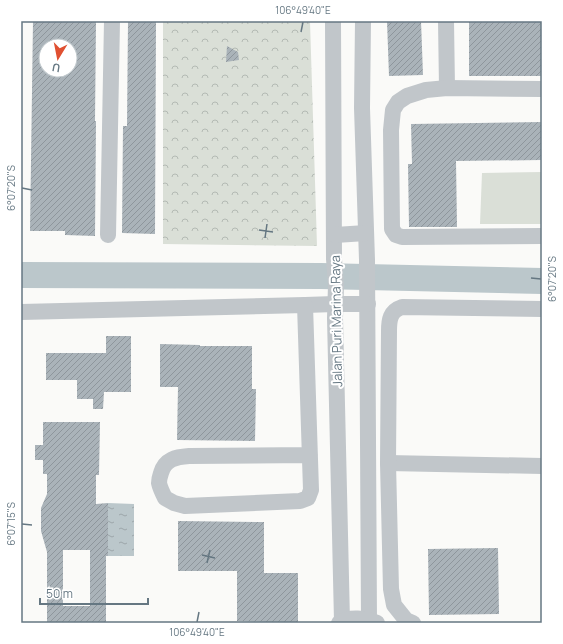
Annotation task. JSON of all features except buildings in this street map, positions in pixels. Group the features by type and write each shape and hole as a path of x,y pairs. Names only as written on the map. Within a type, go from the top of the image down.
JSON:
{"street":[{"path":"108,235 112,21"},
{"name":"Jalan Puri Marina Raya","path":"333,21 334,259 336,285 335,304 340,622"},
{"path":"340,622 355,618 373,621 368,304 362,108 363,21"},
{"path":"446,21 447,88"},
{"path":"542,89 447,88 426,90 407,96 398,102 393,110 391,130 392,229 396,235 402,237 542,236"},
{"path":"335,235 366,233"},
{"path":"21,312 368,304"},
{"path":"304,305 310,455 311,490 308,498 300,502 185,506 165,498 159,484 163,468 170,461 178,457 310,455"},
{"path":"413,623 406,620 394,605 391,589 388,463 389,319 392,313 402,308 542,309"},
{"path":"388,463 542,466"}],"green space":[{"path":"163,21 310,21 317,246 163,244"},
{"path":"542,172 542,224 480,224 482,173"}],"water":[{"path":"108,503 134,504 134,556 108,556"}],"waterway":[{"path":"21,275 321,276 542,281"}]}
